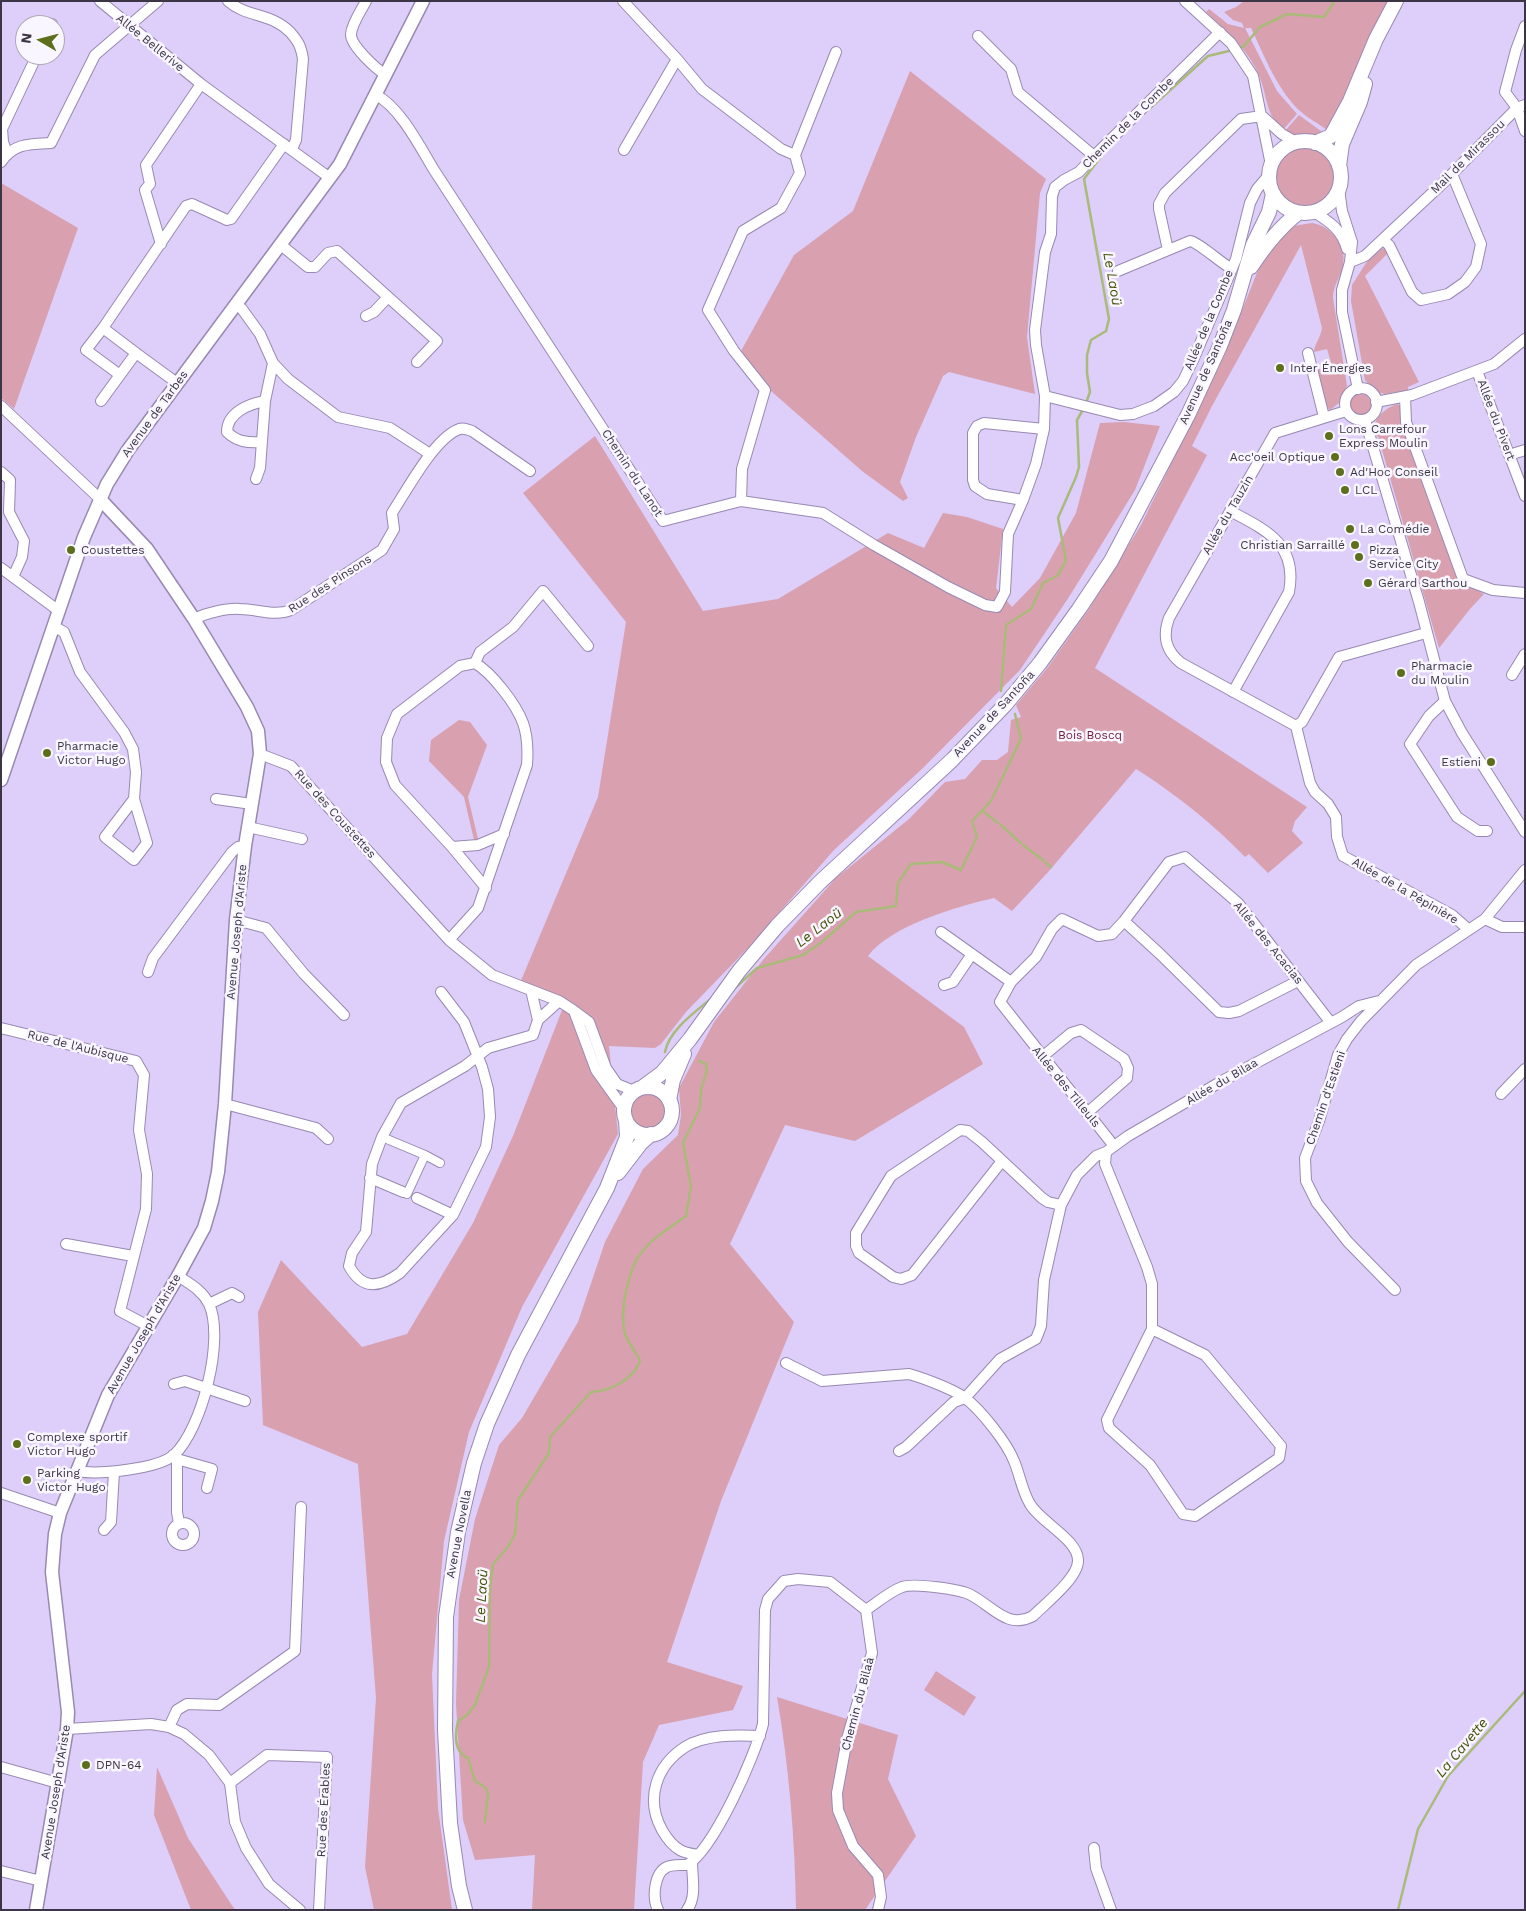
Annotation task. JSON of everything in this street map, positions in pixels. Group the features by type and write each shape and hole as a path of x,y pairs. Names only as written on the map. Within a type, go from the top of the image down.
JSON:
{"main road":[{"path":"1315,143 1331,136 1350,101 1376,39 1396,1"},
{"path":"1339,166 1342,144 1360,102 1376,39"},
{"path":"1296,142 1315,143 1325,148 1334,156 1339,166 1341,178 1339,189 1329,204 1314,212 1298,213 1279,203 1273,194 1270,185 1270,170 1276,155 1285,147 1296,142"},
{"name":"Avenue de Santoña","path":"638,1089 662,1073 690,1040 739,971 777,926 820,882 952,760 1005,705 1040,663 1111,561 1150,491 1220,346 1244,278 1253,245 1269,212 1273,194"},
{"name":"Avenue de Santoña","path":"1244,278 1262,250 1286,223 1298,213"},
{"name":"Avenue de Santoña","path":"669,1100 673,1080 690,1040"},
{"path":"638,1089 658,1089 669,1100 671,1115 669,1122 658,1132 651,1134 636,1132 625,1115 629,1096 638,1089"},
{"name":"Avenue Novella","path":"465,1910 459,1886 450,1823 445,1730 446,1617 458,1532 474,1464 501,1391 564,1266 607,1188 627,1137 625,1115"},
{"name":"Avenue Novella","path":"607,1188 641,1143 651,1134"}],"street":[{"name":"Allée Bellerive","path":"100,1 128,26 201,84 288,146"},
{"path":"4,158 17,148 51,143 95,55 158,1"},
{"path":"120,375 86,350 186,206 192,204 227,220 231,219 288,146 296,140 303,59 302,47 299,41 276,20 239,9 228,1"},
{"path":"366,1 351,31 351,38 371,64 381,85"},
{"name":"Avenue de Tarbes","path":"1,780 84,537 100,499 117,466 340,164 423,1"},
{"path":"623,1 702,89 781,149 795,154"},
{"path":"1185,1 1231,43 1253,76 1262,116 1270,170"},
{"path":"1525,26 1516,50 1505,92 1521,106 1525,131"},
{"name":"Chemin de la Combe","path":"1045,396 1035,330 1045,252 1051,234 1052,196 1055,187 1079,172 1220,32"},
{"path":"978,36 1011,69 1018,92 1094,156"},
{"path":"741,500 742,469 765,390 734,351 708,310 743,231 782,208 800,173 795,154 836,52"},
{"path":"624,150 677,59"},
{"path":"4,158 2,129 32,65"},
{"path":"161,244 145,190 150,184 146,165 201,84"},
{"name":"Chemin du Lanot","path":"381,85 383,98 407,126 663,521 741,500 823,513 874,545 948,587 985,605 997,607 1005,592 1008,534 1036,464 1044,429 1045,396"},
{"name":"Mail de Mirassou","path":"1350,262 1365,256 1383,240 1521,106"},
{"path":"1262,116 1282,134 1296,142"},
{"path":"1168,250 1159,209 1164,193 1241,119 1262,116"},
{"path":"288,146 330,178"},
{"name":"Allée de la Combe","path":"1045,396 1120,415 1133,414 1154,406 1174,392 1183,381 1194,358 1232,269 1250,203 1270,170"},
{"path":"1383,240 1389,245 1412,292 1421,300 1448,294 1465,282 1476,267 1481,244 1452,174"},
{"path":"1339,189 1342,211 1352,242 1350,262 1342,290 1342,312 1358,389"},
{"path":"1314,212 1330,221 1337,228 1344,239 1350,262"},
{"path":"1118,271 1190,241 1196,242 1219,262 1232,269"},
{"path":"281,245 308,267 314,267 328,253 337,251 437,340 417,362"},
{"path":"366,316 374,312 388,297"},
{"path":"236,305 242,309 260,334 273,363 288,380 338,417 390,428 430,454"},
{"path":"103,328 177,384"},
{"path":"1376,402 1405,397 1494,364 1525,339"},
{"path":"101,401 136,353"},
{"path":"1308,353 1324,417"},
{"path":"256,479 260,468 265,401 273,363"},
{"name":"Allée du Pivert","path":"1477,371 1525,496"},
{"path":"1358,389 1372,393 1376,402 1373,415 1365,420 1352,418 1346,411 1345,402 1347,397 1358,389"},
{"path":"1405,397 1406,422 1463,580 1493,590 1525,593"},
{"path":"262,442 245,442 232,437 227,432 227,425 235,413 255,403 265,401"},
{"path":"1,406 100,499 147,549 194,619 247,707 258,731 260,754"},
{"name":"Allée du Tauzin","path":"1233,692 1175,658 1168,648 1164,636 1169,618 1274,433 1346,411"},
{"path":"1365,420 1419,602 1445,701 1462,734 1525,832"},
{"path":"1023,500 987,494 975,486 973,480 973,433 977,426 984,423 1044,429"},
{"name":"Rue des Pinsons","path":"194,619 201,615 239,608 282,614 382,550 394,529 392,513 430,454 457,430 464,428 472,431 530,471"},
{"path":"1509,455 1525,450"},
{"path":"1,472 10,480 10,512 24,541 22,557 13,576"},
{"path":"1230,511 1270,533 1280,543 1289,567 1291,581 1289,592 1233,692 1296,726 1302,722 1339,657 1426,632"},
{"path":"1,568 59,611"},
{"path":"475,663 480,652 513,627 543,590 588,646"},
{"path":"54,626 64,632 80,672 124,732 133,749 136,772 134,799 147,843 134,860 105,837 134,799"},
{"path":"1512,674 1525,654"},
{"path":"449,940 478,908 486,888 527,765 528,746 523,722 486,670 475,663 460,666 397,714 387,738 386,762 395,785 452,847 486,888"},
{"path":"1445,701 1429,716 1410,744 1457,817 1478,831 1487,831"},
{"name":"Allée de la Pépinière","path":"1296,726 1310,783 1315,792 1328,804 1336,816 1337,837 1343,856 1452,915 1468,929"},
{"name":"Avenue Joseph d'Ariste","path":"36,1910 67,1729 68,1712 52,1572 55,1534 60,1513 108,1395 204,1228 212,1201 218,1172 225,1104 236,920 245,846 260,754"},
{"name":"Rue des Coustettes","path":"260,754 291,766 449,940 492,975 559,1001 589,1022 606,1068 617,1084 638,1089"},
{"path":"216,799 252,804"},
{"path":"248,827 302,840"},
{"path":"452,847 478,845 504,834"},
{"path":"148,972 153,958 227,858 238,847 245,846"},
{"name":"Allée des Acacias","path":"1011,982 1036,957 1052,929 1062,919 1098,936 1112,934 1169,862 1185,857 1238,903 1331,1024"},
{"path":"1525,870 1485,919 1502,927 1525,927"},
{"name":"Chemin d'Estieni","path":"1396,1290 1348,1242 1317,1203 1306,1181 1305,1158 1319,1121 1338,1055 1347,1039 1361,1021 1416,965 1485,919"},
{"path":"236,920 266,928 304,974 344,1014"},
{"path":"1124,921 1219,1012 1239,1011 1298,980"},
{"path":"941,932 1011,982"},
{"path":"944,984 953,982 972,954"},
{"name":"Allée des Tilleuls","path":"1011,982 1000,1002 1087,1112 1110,1149"},
{"path":"531,990 538,1020"},
{"path":"441,992 464,1022 478,1056 488,1089 490,1117 486,1146 453,1215 400,1273 389,1281 370,1285 356,1279 349,1266 352,1253 366,1232 372,1164 382,1137 401,1103 465,1066 478,1056 488,1048 533,1035 538,1020 559,1001"},
{"name":"Allée du Bilaa","path":"899,1450 906,1447 954,1402 965,1398 1000,1360 1036,1338 1041,1326 1044,1280 1061,1205 1077,1175 1096,1156 1222,1081 1331,1024 1359,1006 1379,1002"},
{"path":"573,1010 596,1070 625,1115"},
{"path":"1342,1017 1354,1016 1361,1021"},
{"name":"Rue de l'Aubisque","path":"1,1028 136,1061 144,1075 139,1130 147,1174 146,1209 120,1311 148,1326"},
{"path":"1042,1057 1071,1033 1081,1030 1124,1060 1128,1068 1127,1078 1087,1112"},
{"path":"1501,1094 1525,1069"},
{"path":"225,1104 316,1128 328,1139"},
{"path":"1002,1161 912,1275 902,1279 893,1277 859,1253 856,1246 856,1233 891,1176 960,1130 968,1131 1002,1161 1042,1198 1048,1202 1061,1205"},
{"path":"382,1137 440,1163"},
{"path":"1110,1149 1105,1164 1147,1267 1152,1284 1152,1330 1107,1420 1109,1428 1150,1465 1183,1514 1196,1516 1279,1458 1281,1446 1205,1355 1152,1330"},
{"path":"370,1178 405,1193 425,1155"},
{"path":"417,1198 453,1215"},
{"path":"66,1244 134,1256"},
{"path":"178,1276 200,1290 209,1304 215,1340 206,1388 197,1415 175,1457 179,1523"},
{"path":"209,1304 232,1293 239,1297"},
{"path":"658,1910 654,1898 659,1873 666,1867 687,1865 695,1858 732,1801 760,1736 763,1724 765,1610 768,1599 784,1581 798,1579 830,1582 866,1610 903,1586 969,1594 1002,1616 1011,1620 1026,1620 1033,1616 1076,1570 1078,1562 1078,1552 1030,1504 1014,1461 1001,1438 965,1398 921,1377 909,1374 822,1381 786,1362"},
{"path":"174,1384 185,1381 245,1401"},
{"path":"77,1471 114,1472 141,1468 175,1457 212,1469 207,1488"},
{"path":"104,1530 111,1522 114,1472"},
{"path":"1,1493 60,1513"},
{"path":"169,1726 177,1710 187,1704 219,1705 295,1651 301,1507"},
{"name":"Chemin du Bilaà","path":"866,1610 872,1652 847,1739 837,1793 838,1810 853,1846 878,1875 881,1897 878,1910"},
{"path":"67,1729 151,1724 169,1726 184,1734 209,1755 230,1783 235,1822 246,1848 269,1884 300,1910"},
{"path":"695,1858 680,1850 668,1839 657,1820 653,1790 664,1765 686,1746 702,1739 721,1736 760,1736"},
{"name":"Rue des Érables","path":"230,1783 267,1755 327,1757 319,1910"},
{"path":"1,1768 58,1783"},
{"path":"1094,1848 1096,1868 1112,1910"},
{"path":"687,1910 690,1906 693,1892 695,1858"},
{"path":"1,1871 42,1882"}],"green space":[{"path":"1244,1 1388,1 1374,28 1342,114 1327,130 1293,104 1275,77 1251,28 1245,28 1277,91 1297,114 1282,131 1272,115 1259,75 1250,59 1233,38 1206,12 1209,9 1228,24 1244,28 1242,23 1233,20 1224,12"},
{"path":"910,71 1046,179 1040,193 1027,337 1035,394 949,372 943,376 916,437 900,482 908,498 903,501 862,471 771,391 741,351 794,255 853,211"},
{"path":"1299,115 1325,134 1305,137 1284,132"},
{"path":"1299,148 1311,148 1326,156 1334,171 1334,183 1326,198 1311,206 1299,206 1284,198 1276,183 1276,171 1284,156"},
{"path":"1,183 78,228 14,409 1,398"},
{"name":"Bois Boscq","path":"1312,223 1331,232 1343,250 1343,265 1334,289 1333,298 1347,386 1339,403 1330,410 1324,405 1316,370 1332,366 1327,349 1314,352 1322,328 1301,245 1192,446 1207,455 1095,668 1307,807 1295,821 1292,831 1303,843 1268,873 1249,854 1245,857 1194,810 1136,769 1049,871 1012,911 994,898 962,906 926,919 892,935 878,945 868,956 964,1027 983,1064 855,1141 785,1125 730,1244 794,1322 721,1501 667,1662 743,1686 733,1710 659,1725 643,1762 634,1910 532,1910 535,1855 475,1860 463,1820 456,1704 459,1600 475,1519 499,1445 522,1418 578,1322 605,1242 643,1169 678,1135 681,1115 679,1088 714,1022 763,960 836,878 909,819 945,782 965,779 982,760 997,760 1008,752 1011,720 1021,717 1016,705 1048,667 1089,609 1141,525 1224,356 1260,265 1278,239 1293,226"},
{"path":"1383,248 1389,252 1365,276 1419,382 1408,387 1408,390 1385,394 1376,392 1365,380 1351,301 1352,285 1366,263 1378,250"},
{"path":"1360,394 1368,397 1371,405 1368,413 1360,416 1352,413 1349,405 1352,397"},
{"path":"1397,404 1400,406 1402,423 1456,575 1460,580 1484,594 1439,648 1378,436 1375,437 1374,426 1379,416"},
{"path":"1124,422 1160,426 1135,490 1069,597 1020,670 923,768 834,850 748,948 686,1012 661,1044 655,1048 609,1046 618,1134 522,1307 469,1432 444,1541 432,1674 438,1808 452,1910 374,1910 365,1867 376,1698 358,1464 263,1425 258,1312 281,1260 362,1347 407,1334 473,1223 513,1136 566,1000 520,983 598,797 626,622 523,493 595,436 703,611 778,599 888,533 924,548 943,513 967,517 1003,529 996,588 1012,607 1040,578 1076,513 1100,423"},
{"path":"459,720 470,722 487,745 468,797 478,839 474,840 464,797 429,761 431,740"},
{"path":"648,1094 655,1095 660,1099 664,1104 664,1118 660,1123 655,1127 648,1128 641,1127 636,1123 632,1118 631,1111 632,1104 636,1099 641,1095"},
{"path":"936,1671 976,1697 964,1716 924,1690"},
{"path":"777,1697 898,1735 888,1779 916,1836 865,1910 796,1910 791,1803"},
{"path":"157,1767 188,1838 235,1910 191,1910 154,1815"}],"waterway":[{"name":"Le Laoü","path":"1239,48 1244,46 1260,27 1287,14 1324,17 1335,1"},
{"name":"Le Laoü","path":"1148,110 1208,56 1233,50"},
{"name":"Le Laoü","path":"1086,403 1090,392 1087,355 1091,340 1106,331 1109,319 1084,179 1103,154"},
{"name":"Le Laoü","path":"1001,691 1006,625 1031,609 1043,583 1057,576 1066,561 1058,518 1079,467 1077,420 1084,408"},
{"name":"Le Laoü","path":"735,988 757,968 803,955 822,942 856,912 896,906 898,883 911,864 942,862 961,870 977,837 972,821 991,801 1021,739 1015,714"},
{"path":"983,811 998,823"},
{"path":"1001,825 1021,843"},
{"path":"1023,845 1043,860"},
{"path":"1045,862 1051,867"},
{"name":"Le Laoü","path":"665,1052 667,1044 677,1029 712,998"},
{"name":"Le Laoü","path":"485,1822 488,1793 485,1787 475,1781 468,1758 460,1752 456,1731 458,1721 467,1715 475,1705 489,1667 490,1589 493,1564 508,1547 515,1534 518,1500 549,1453 550,1437 591,1392 613,1387 620,1383 632,1374 640,1361 628,1341 623,1325 626,1292 632,1270 641,1253 656,1238 686,1216 691,1186 683,1143 700,1108 701,1089 707,1070 706,1064 699,1061"},
{"name":"La Cavette","path":"1398,1910 1418,1829 1448,1776 1525,1691"}],"place":[{"name":"Inter Énergies","path":"1280,368"},
{"name":"Lons Carrefour Express Moulin","path":"1329,436"},
{"name":"Acc'oeil Optique","path":"1335,457"},
{"name":"Ad'Hoc Conseil","path":"1340,472"},
{"name":"LCL","path":"1345,490"},
{"name":"La Comédie","path":"1350,529"},
{"name":"Christian Sarraillé","path":"1355,545"},
{"name":"Coustettes","path":"71,550"},
{"name":"Pizza Service City","path":"1359,557"},
{"name":"Gérard Sarthou","path":"1368,583"},
{"name":"Pharmacie du Moulin","path":"1401,673"},
{"name":"Pharmacie Victor Hugo","path":"47,753"},
{"name":"Estieni","path":"1491,762"},
{"name":"Complexe sportif Victor Hugo","path":"17,1444"},
{"name":"Parking Victor Hugo","path":"27,1480"},
{"name":"DPN-64","path":"86,1765"}]}
